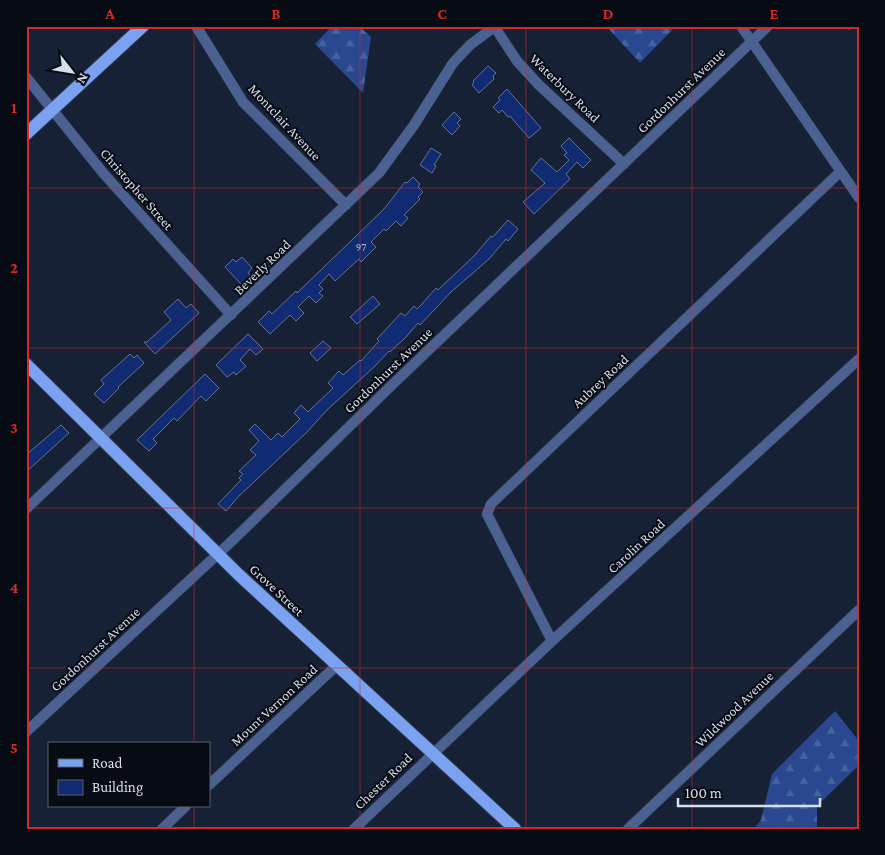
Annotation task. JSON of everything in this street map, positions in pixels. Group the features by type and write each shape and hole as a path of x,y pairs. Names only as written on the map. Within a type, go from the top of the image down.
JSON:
{"main road":[{"path":"26,134 143,26"},
{"name":"Grove Street","path":"26,364 218,554 515,829"}],"street":[{"name":"Montclair Avenue","path":"196,26 243,102 346,205"},
{"path":"741,26 859,198"},
{"name":"Gordonhurst Avenue","path":"26,732 218,554 768,26"},
{"name":"Beverly Road","path":"26,509 379,173 414,125 453,63 470,45 494,27"},
{"name":"Waterbury Road","path":"494,27 517,61 539,85 624,164"},
{"name":"Christopher Street","path":"26,76 104,174 231,315"},
{"name":"Aubrey Road","path":"552,641 487,514 490,504 840,172"},
{"name":"Carolin Road","path":"432,753 859,359"},
{"name":"Wildwood Avenue","path":"628,829 859,610"},
{"name":"Mount Vernon Road","path":"210,784 337,665"},
{"name":"Chester Road","path":"354,829 432,753"},
{"path":"162,829 184,808"}],"green space":[{"path":"332,26 359,26 371,37 363,93 315,44"},
{"path":"606,26 670,26 673,29 640,63"},
{"path":"835,711 859,741 859,765 817,806 817,829 754,829 761,820 772,774"}],"building":[{"path":"488,66 496,73 493,76 494,79 479,93 472,85 473,81"},
{"path":"507,89 541,128 529,138 510,116 508,117 502,110 499,113 493,107 500,100 498,98"},
{"path":"454,112 461,119 457,123 460,126 452,135 442,125"},
{"path":"569,138 591,160 583,168 577,162 566,174 570,179 534,214 523,202 545,183 531,170 541,158 557,172 569,160 564,155 567,153 561,146"},
{"path":"431,148 441,154 434,165 436,166 432,173 420,165"},
{"path":"413,177 420,184 418,187 423,192 418,197 420,199 404,215 408,218 401,226 396,221 386,231 384,229 371,242 376,247 361,262 359,259 335,281 329,274 319,285 323,289 319,293 323,296 316,303 309,296 298,307 304,313 296,321 290,315 270,334 258,322 269,311 272,314 296,291 297,293 384,209 405,182 407,183"},
{"path":"508,220 518,229 508,241 506,239 489,259 451,292 420,325 418,323 406,337 327,410 226,511 218,504 241,480 239,478 243,474 239,471 256,455 250,450 259,441 249,430 255,424 271,440 278,433 282,437 300,419 294,413 301,405 308,412 333,388 328,383 339,371 343,375 361,361 379,341 377,339 401,313 405,316 414,306 417,309 436,288 438,290 474,256"},
{"path":"242,257 252,268 248,273 251,277 242,285 225,267 233,259 236,262"},
{"path":"373,296 380,304 357,324 350,317"},
{"path":"178,299 186,308 191,304 199,313 155,354 144,342 147,342 171,320 164,312"},
{"path":"248,334 263,349 256,355 250,349 240,360 246,366 236,375 234,372 227,377 216,365"},
{"path":"323,341 331,348 317,361 310,353"},
{"path":"130,354 134,358 137,355 144,363 104,403 94,394 104,384 101,380"},
{"path":"205,374 219,388 206,401 201,396 177,421 174,418 153,439 157,443 149,451 137,440"},
{"path":"61,425 69,433 26,472 26,455"}]}
